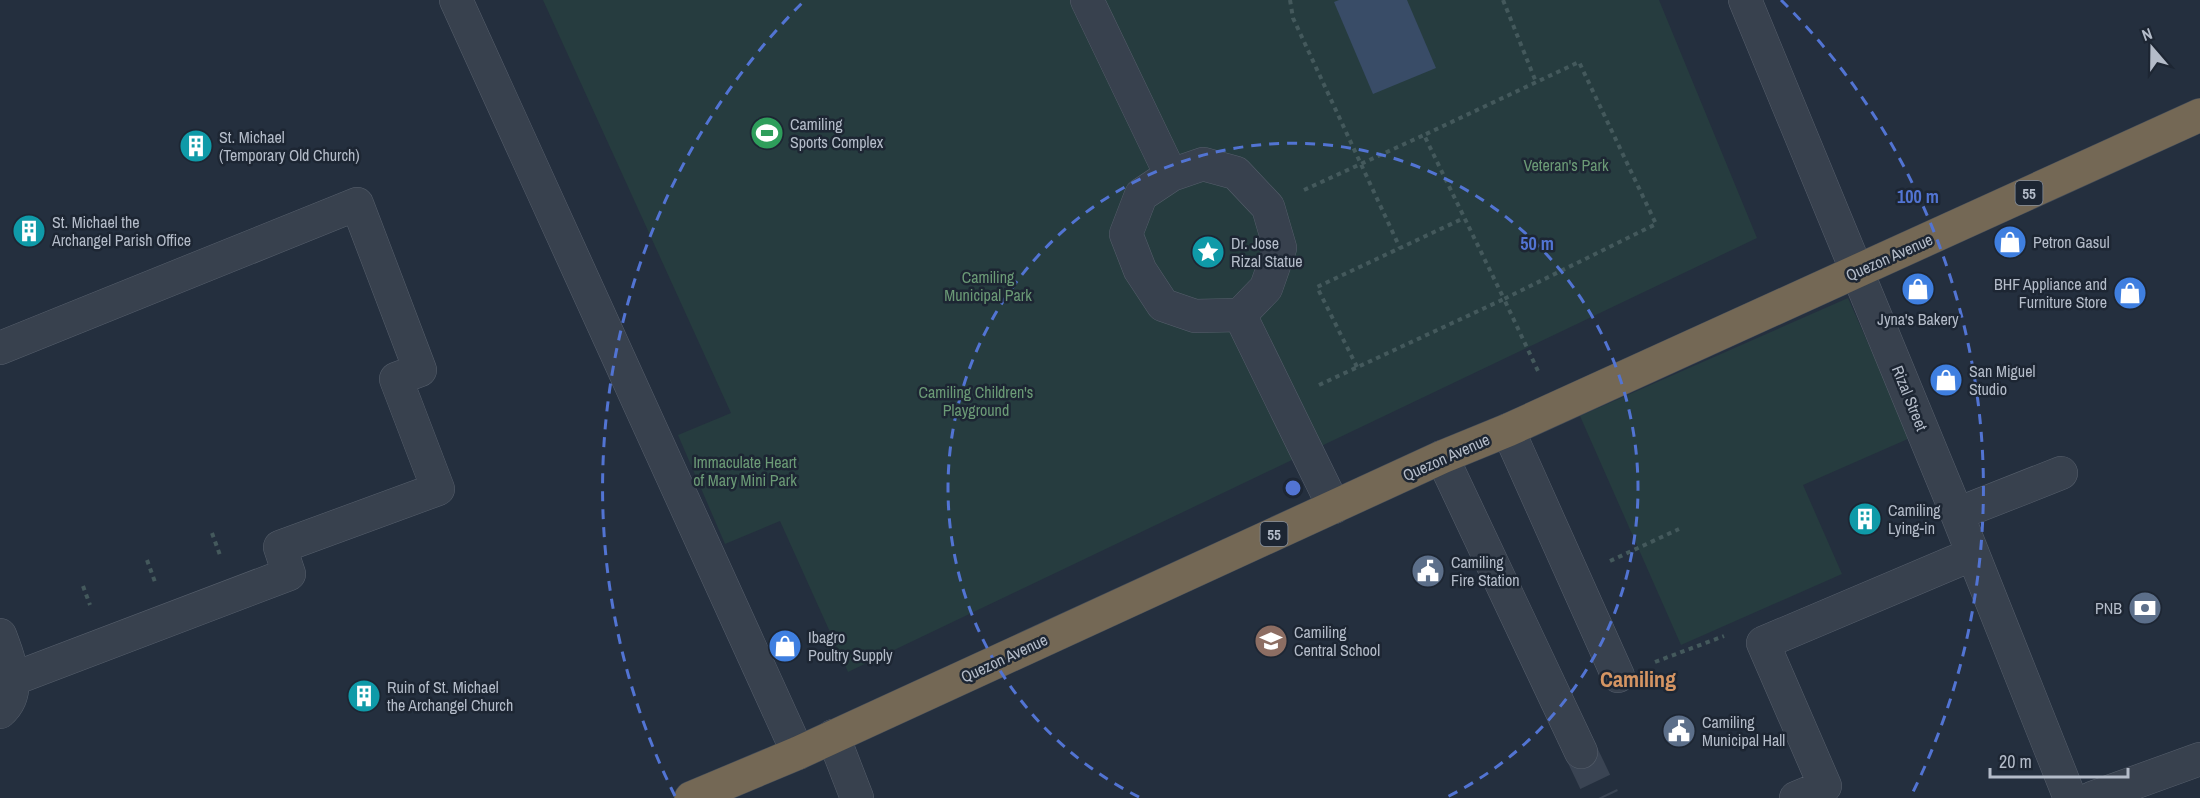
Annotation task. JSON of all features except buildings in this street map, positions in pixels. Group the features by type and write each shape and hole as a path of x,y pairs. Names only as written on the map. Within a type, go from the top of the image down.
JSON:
{"highway":[{"name":"Quezon Avenue","path":"692,798 798,753 1442,457 1508,430 2200,115"}],"street":[{"path":"456,0 798,753"},
{"path":"1087,0 1171,175"},
{"name":"Rizal Street","path":"1745,0 1957,514 2069,798"},
{"path":"1203,164 1236,173 1268,207 1280,248 1266,288 1240,315 1195,316 1163,305 1140,270 1126,234 1142,195 1171,175 1203,164"},
{"path":"0,348 357,204 420,370 396,379 438,489 280,547 289,574 13,679"},
{"path":"1240,315 1334,507"},
{"path":"1508,430 1618,676"},
{"path":"1442,457 1581,752"},
{"path":"1957,514 2061,473"},
{"path":"1796,798 1825,786 1763,643 1973,554"},
{"path":"0,634 13,679 8,705 0,712"},
{"path":"833,736 857,798"},
{"path":"2092,798 2200,759"}],"path":[{"path":"1290,0 1293,18 1400,248"},
{"path":"1503,0 1536,82"},
{"path":"1268,207 1579,62 1656,224 1504,299 1283,401"},
{"path":"1424,135 1555,407"},
{"path":"1358,367 1317,287 1464,218"},
{"path":"1573,577 1679,529"},
{"path":"1618,676 1755,624 1763,643"}],"green space":[{"name":"Camiling Municipal Park","path":"543,0 1659,0 1757,238 848,672 780,521 725,544 678,435 731,413"},
{"path":"1848,298 1910,438 1803,485 1842,574 1681,645 1580,416"}],"water":[{"path":"1339,0 1407,0 1436,68 1373,94 1334,2"}],"tunnel":[{"path":"1581,752 1603,798"}],"place":[{"name":"Camiling Sports Complex","path":"767,133"},
{"name":"St. Michael (Temporary Old Church)","path":"196,146"},
{"name":"St. Michael the Archangel Parish Office","path":"29,231"},
{"name":"Petron Gasul","path":"2010,242"},
{"name":"Dr. Jose Rizal Statue","path":"1208,252"},
{"name":"Jyna's Bakery","path":"1918,289"},
{"name":"BHF Appliance and Furniture Store","path":"2130,293"},
{"name":"San Miguel Studio","path":"1946,380"},
{"name":"Camiling Lying-in","path":"1865,519"},
{"name":"Camiling Fire Station","path":"1428,571"},
{"name":"PNB","path":"2145,608"},
{"name":"Camiling Central School","path":"1271,641"},
{"name":"Ibagro Poultry Supply","path":"785,646"},
{"name":"Ruin of St. Michael the Archangel Church","path":"364,696"},
{"name":"Camiling Municipal Hall","path":"1679,731"}],"district":[{"name":"Camiling","path":"1638,679"}],"park label":[{"name":"Veteran's Park","path":"1566,165"},
{"name":"Camiling Children's Playground","path":"976,401"},
{"name":"Immaculate Heart of Mary Mini Park","path":"745,471"}]}
